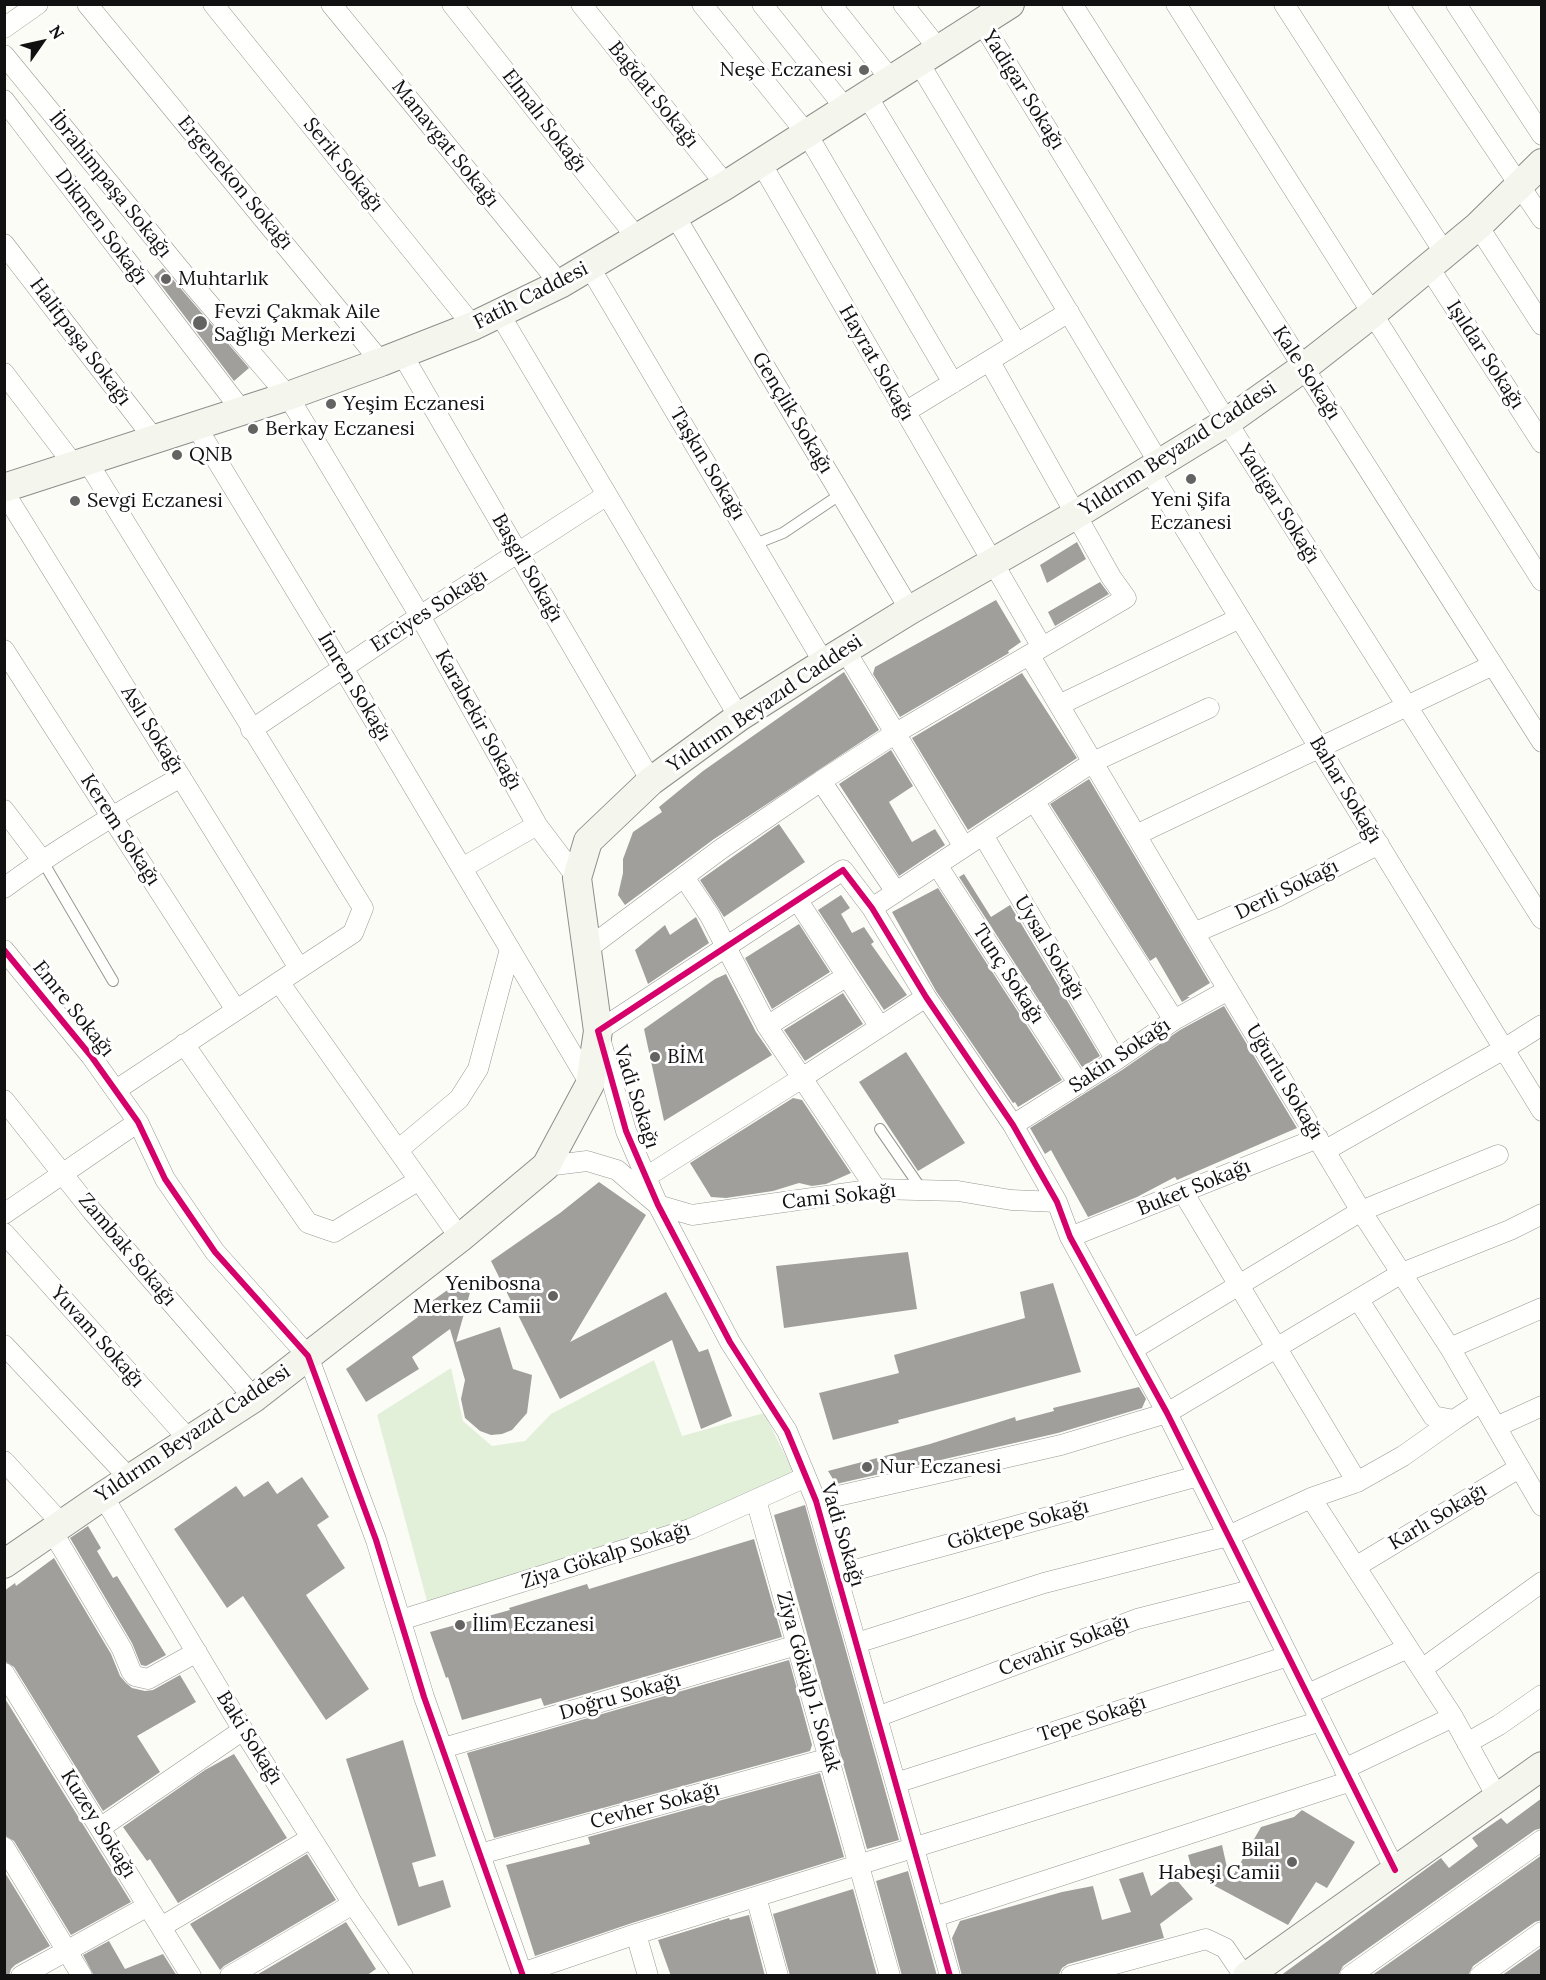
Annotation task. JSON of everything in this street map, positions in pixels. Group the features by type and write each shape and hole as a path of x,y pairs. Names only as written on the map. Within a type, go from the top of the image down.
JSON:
{"main road":[{"name":"Fatih Caddesi","path":"4,490 288,396 473,326 560,284 675,216 930,57 999,10"},
{"name":"Yıldırım Beyazıd Caddesi","path":"8,1555 57,1527 254,1398 460,1238 546,1166 590,1084 598,1031 577,878 588,841 651,781 739,717 835,656 991,562 1077,514 1227,422 1303,368 1372,314 1478,226 1542,163"},
{"path":"1245,1976 1542,1766"}],"street":[{"path":"4,28 38,4"},
{"name":"Ergenekon Sokağı","path":"87,4 392,358"},
{"name":"Serik Sokağı","path":"213,4 473,326"},
{"name":"Manavgat Sokağı","path":"331,4 560,284"},
{"name":"Elmalı Sokağı","path":"452,4 637,238"},
{"name":"Bağdat Sokağı","path":"581,4 726,185"},
{"path":"702,4 807,134 953,383"},
{"path":"762,4 857,103 1017,344"},
{"path":"831,4 892,81"},
{"name":"Bahar Sokağı","path":"903,4 1069,312 1240,618 1542,1111"},
{"name":"Kale Sokağı","path":"1072,4 1542,741"},
{"path":"1176,4 1542,581"},
{"name":"Işıldar Sokağı","path":"1284,4 1436,259 1542,443"},
{"path":"1398,4 1542,219"},
{"path":"1456,4 1542,135"},
{"name":"Yadigar Sokağı","path":"999,10 1227,422 1542,920"},
{"name":"İbrahimpaşa Sokağı","path":"4,55 192,284 288,396 420,616"},
{"name":"Dikmen Sokağı","path":"4,100 242,411"},
{"name":"Hayrat Sokağı","path":"761,163 991,562"},
{"name":"Gençlik Sokağı","path":"675,216 910,610"},
{"path":"1478,226 1542,325"},
{"name":"Halitpaşa Sokağı","path":"4,243 154,440"},
{"name":"Taşkın Sokağı","path":"589,266 754,544 835,656"},
{"path":"905,412 1069,312"},
{"path":"499,313 739,717"},
{"name":"Başgil Sokağı","path":"392,358 518,553 651,781"},
{"path":"587,949 684,877 896,733 1126,598 1111,577 990,362"},
{"path":"4,373 81,463 363,908 353,933 116,1090"},
{"name":"İmren Sokağı","path":"196,426 590,1084"},
{"name":"Aslı Sokağı","path":"4,490 299,968"},
{"name":"Erciyes Sokağı","path":"251,730 420,616 607,495"},
{"name":"Uğurlu Sokağı","path":"991,562 1036,651 1059,705 1361,1211 1450,1348 1520,1468 1538,1493"},
{"name":"Karabekir Sokağı","path":"420,616 537,825 577,878"},
{"path":"1059,705 1240,618"},
{"name":"Kerem Sokağı","path":"4,650 236,1010"},
{"path":"835,656 896,733 964,847"},
{"path":"1136,835 1493,666"},
{"path":"872,908 1093,762 1209,708"},
{"path":"4,888 42,860 111,816 181,777"},
{"path":"821,782 896,892"},
{"path":"1034,801 1174,1020"},
{"path":"4,810 42,860"},
{"path":"462,868 537,825"},
{"name":"Uysal Sokağı","path":"982,835 1116,1060"},
{"name":"Derli Sokağı","path":"1194,933 1279,896 1378,844"},
{"path":"598,1031 869,852"},
{"name":"Tunç Sokağı","path":"937,865 1079,1084"},
{"path":"843,870 872,908 926,997 1013,1125 1057,1202 1070,1237 1167,1413 1395,1870"},
{"path":"684,877 710,916 767,1026 876,1189"},
{"path":"798,901 880,1027"},
{"path":"398,1150 459,1100 478,1069 510,949"},
{"name":"Emre Sokağı","path":"4,950 116,1090 138,1122 165,1179 215,1252 308,1356"},
{"path":"767,1026 846,976"},
{"path":"279,982 460,1238"},
{"name":"Sakin Sokağı","path":"1013,1125 1116,1060 1174,1020 1228,990"},
{"path":"646,1178 926,997"},
{"name":"Buket Sokağı","path":"1070,1237 1184,1192 1322,1144 1504,1049 1542,1025"},
{"name":"Vadi Sokağı","path":"598,1031 626,1131 658,1205 730,1342 787,1431 816,1501 950,1976"},
{"path":"184,1044 308,1222 334,1232 419,1180"},
{"name":"Zambak Sokağı","path":"4,1100 92,1211 254,1398"},
{"path":"4,1214 138,1122"},
{"path":"1132,1350 1361,1211 1498,1155"},
{"path":"546,1166 586,1161 617,1170 658,1205"},
{"name":"Cami Sokağı","path":"658,1205 692,1215 876,1189 958,1191 1011,1200 1057,1202"},
{"path":"1184,1192 1356,1482"},
{"path":"816,1501 1061,1445 1167,1413 1402,1273 1510,1230 1542,1214"},
{"name":"Yuvam Sokağı","path":"4,1233 190,1441"},
{"path":"1358,1299 1433,1416 1454,1420"},
{"path":"1450,1348 1542,1308"},
{"path":"4,1345 130,1479"},
{"path":"308,1356 376,1540 424,1696 523,1974 636,1934 1321,1721"},
{"path":"856,1643 1044,1583 1228,1536 1311,1498 1356,1482 1403,1456 1481,1401"},
{"path":"1496,1427 1542,1406"},
{"path":"4,1461 57,1527 135,1676 148,1679 196,1652"},
{"name":"Karlı Sokağı","path":"1357,1566 1520,1468"},
{"name":"Göktepe Sokağı","path":"837,1575 1198,1476"},
{"name":"Ziya Gökalp Sokağı","path":"401,1620 690,1529 806,1477"},
{"name":"Baki Sokağı","path":"103,1496 243,1730 400,1975"},
{"path":"1311,1498 1453,1717 1497,1797"},
{"name":"Ziya Gökalp 1. Sokak","path":"756,1500 890,1976"},
{"path":"1422,1669 1542,1582"},
{"name":"Cevahir Sokağı","path":"877,1717 1137,1619 1255,1589"},
{"name":"Doğru Sokağı","path":"443,1748 797,1645"},
{"path":"1308,1694 1408,1648"},
{"name":"Tepe Sokağı","path":"896,1783 1288,1656"},
{"name":"Kuzey Sokağı","path":"4,1673 191,1976"},
{"path":"1467,1743 1499,1725 1542,1695"},
{"path":"934,1917 1347,1775 1453,1717"},
{"path":"100,1828 243,1730"},
{"name":"Cevher Sokağı","path":"480,1854 830,1758"},
{"path":"161,1927 311,1838"},
{"path":"1350,1976 1542,1840"},
{"path":"4,1847 82,1976"},
{"path":"756,1897 778,1976"},
{"path":"230,1976 353,1904"},
{"path":"21,1976 148,1906"},
{"path":"1480,1976 1542,1932"},
{"path":"636,1934 648,1976"},
{"path":"1071,1976 1206,1939 1225,1948 1245,1976"}],"lane":[{"path":"754,544 783,533 841,494"},
{"path":"42,860 113,981"},
{"path":"880,1129 922,1190"}],"green space":[{"path":"654,1360 682,1436 764,1413 794,1473 687,1520 428,1605 377,1415 451,1368 463,1421 492,1446 525,1441 551,1414"}],"building":[{"path":"163,268 249,368 234,381 154,276"},
{"path":"1077,542 1086,559 1047,583 1040,565"},
{"path":"1100,582 1109,594 1055,626 1048,612"},
{"path":"996,600 1021,642 1008,651 1009,653 900,717 873,674 875,667"},
{"path":"844,672 879,730 714,839 625,905 618,895 623,873 623,859 633,832 662,812 659,807 703,771"},
{"path":"1022,673 1077,758 968,830 912,738"},
{"path":"891,750 913,786 889,802 912,842 935,829 945,845 899,876 839,784"},
{"path":"1089,779 1210,983 1182,1002 1156,957 1150,961 1050,804"},
{"path":"779,824 805,862 724,917 700,880"},
{"path":"964,874 991,917 1010,905 1100,1056 1082,1067 959,877"},
{"path":"938,888 1062,1080 1018,1107 936,991 892,912"},
{"path":"841,895 850,908 841,914 852,933 864,927 874,942 871,944 907,995 884,1010 818,910"},
{"path":"696,917 709,943 648,984 635,950 665,925 670,935"},
{"path":"799,924 830,972 772,1009 745,958"},
{"path":"726,974 756,1032 772,1055 664,1121 644,1029 715,979"},
{"path":"843,993 863,1024 805,1061 784,1030"},
{"path":"1224,1006 1297,1128 1177,1180 1175,1177 1137,1197 1088,1217 1051,1150 1045,1154 1030,1128 1180,1030"},
{"path":"906,1052 965,1143 918,1171 859,1082"},
{"path":"793,1098 802,1100 851,1173 826,1184 812,1186 799,1183 773,1191 726,1198 711,1197 690,1163"},
{"path":"599,1182 646,1215 570,1342 666,1292 699,1352 708,1349 732,1416 701,1429 672,1340 560,1399 491,1261 560,1213"},
{"path":"908,1252 917,1309 784,1328 776,1266"},
{"path":"463,1279 471,1289 456,1342 500,1327 513,1369 532,1375 527,1413 512,1430 502,1434 491,1435 480,1431 465,1418 461,1399 465,1380 450,1329 412,1357 419,1369 366,1402 346,1369 418,1317 415,1313"},
{"path":"1053,1283 1081,1372 898,1420 899,1423 833,1440 819,1393 899,1373 894,1355 1025,1318 1020,1292"},
{"path":"1139,1387 1146,1399 1142,1408 1058,1433 836,1484 828,1471 930,1444 1015,1417 1016,1421 1054,1411 1053,1408"},
{"path":"302,1477 329,1517 317,1525 345,1568 306,1595 369,1689 326,1720 243,1596 227,1608 174,1529 236,1486 244,1497 268,1481 277,1494"},
{"path":"805,1505 899,1840 867,1849 774,1515"},
{"path":"88,1526 101,1548 97,1551 113,1578 117,1576 166,1655 146,1666 141,1665 132,1643 70,1538"},
{"path":"754,1539 782,1637 544,1706 541,1698 462,1720 430,1632 510,1610 509,1608 587,1584 589,1589"},
{"path":"54,1558 126,1683 132,1688 153,1690 180,1675 196,1702 137,1736 160,1772 103,1811 14,1667 4,1661 4,1591 15,1583 16,1586"},
{"path":"789,1660 812,1745 810,1751 494,1838 467,1753"},
{"path":"4,1697 131,1902 71,1935 14,1841 4,1835"},
{"path":"403,1740 436,1856 412,1863 419,1887 443,1880 451,1907 398,1926 346,1759"},
{"path":"234,1754 287,1838 178,1903 150,1859 147,1861 123,1827 205,1770"},
{"path":"820,1773 844,1857 632,1923 535,1956 506,1865 590,1844 588,1837"},
{"path":"1542,1798 1542,1828 1535,1830 1343,1966 1338,1976 1280,1976 1441,1858 1449,1868 1478,1846 1472,1838 1501,1818 1507,1824"},
{"name":"Bilal Habeşi Camii","path":"1302,1810 1355,1842 1327,1888 1316,1882 1288,1925 1185,1870 1191,1866 1188,1855 1222,1845 1230,1881 1261,1827 1294,1817"},
{"path":"307,1854 336,1900 220,1970 190,1924"},
{"path":"1542,1855 1542,1920 1535,1922 1473,1966 1468,1976 1371,1976"},
{"path":"4,1871 50,1946 15,1965 9,1976 4,1976"},
{"path":"908,1871 937,1976 902,1976 876,1881"},
{"path":"1143,1872 1151,1896 1175,1878 1193,1899 1160,1924 1164,1938 1068,1964 1059,1974 1052,1976 962,1976 952,1938 960,1921 1062,1892 1093,1886 1102,1920 1131,1912 1119,1879"},
{"path":"853,1889 877,1976 790,1976 773,1914"},
{"path":"749,1915 765,1976 671,1976 658,1940 729,1918 730,1920"},
{"path":"346,1922 376,1969 366,1976 255,1976"},
{"path":"109,1941 125,1969 163,1954 177,1976 94,1976 83,1955"},
{"path":"1542,1947 1542,1976 1501,1976"}],"cycle path":[{"path":"950,1976 816,1501 787,1431 730,1342 658,1205 626,1131 598,1031 843,870 872,908 926,997 1013,1125 1057,1202 1070,1237 1167,1413 1395,1870"},
{"path":"4,950 91,1056 138,1122 165,1179 215,1252 308,1356 376,1540 424,1697 523,1976"}],"place":[{"name":"Neşe Eczanesi","path":"864,70"},
{"name":"Muhtarlık","path":"166,279"},
{"name":"Fevzi Çakmak Aile Sağlığı Merkezi","path":"200,323"},
{"name":"Yeşim Eczanesi","path":"331,404"},
{"name":"Berkay Eczanesi","path":"253,429"},
{"name":"QNB","path":"177,455"},
{"name":"Yeni Şifa Eczanesi","path":"1191,479"},
{"name":"Sevgi Eczanesi","path":"75,501"},
{"name":"BİM","path":"655,1057"},
{"name":"Yenibosna Merkez Camii","path":"553,1296"},
{"name":"Nur Eczanesi","path":"867,1467"},
{"name":"İlim Eczanesi","path":"460,1625"},
{"name":"Bilal Habeşi Camii","path":"1292,1862"}]}
